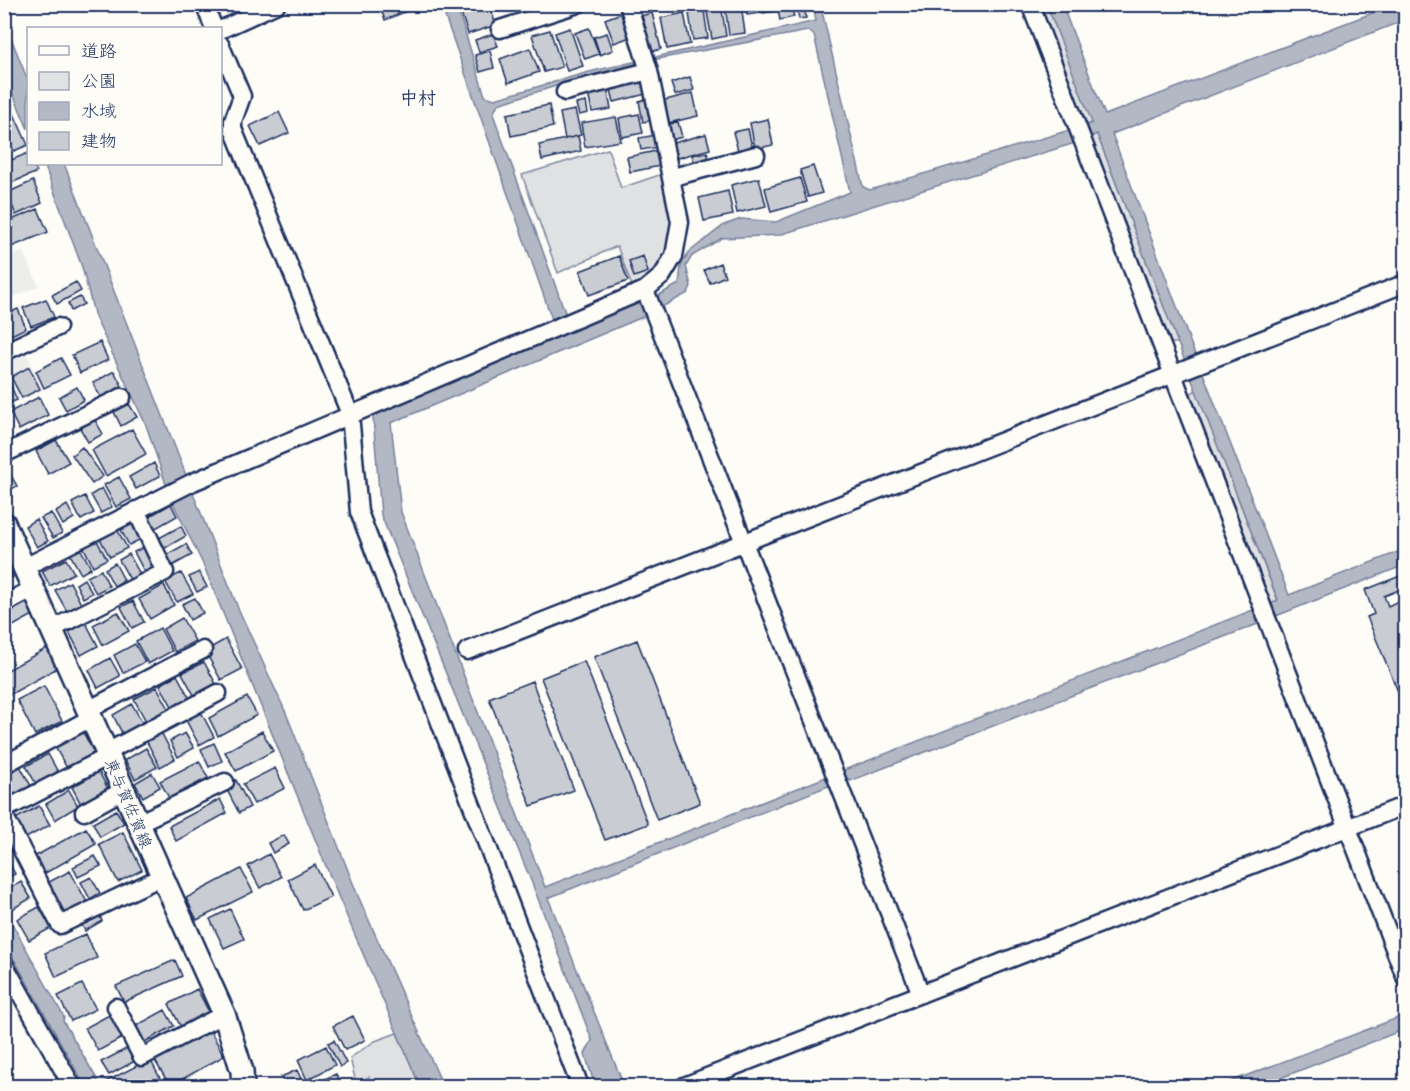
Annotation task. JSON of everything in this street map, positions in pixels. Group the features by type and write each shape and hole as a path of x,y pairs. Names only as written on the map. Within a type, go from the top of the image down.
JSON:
{"main road":[{"name":"東与賀佐賀線","path":"4,523 224,1014 246,1081"}],"street":[{"path":"204,4 214,27"},
{"path":"222,29 277,4"},
{"path":"500,29 578,4"},
{"path":"25,567 193,482 350,414 647,294 662,276 674,256 680,222 673,177 647,64 628,4"},
{"path":"1030,4 1186,368 1260,601 1406,979"},
{"path":"222,49 242,96 232,121 232,129 350,414 359,512 580,1086"},
{"path":"565,92 647,64"},
{"path":"673,177 756,155"},
{"path":"467,651 1406,283"},
{"path":"647,294 921,994"},
{"path":"4,352 58,327"},
{"path":"4,454 122,397"},
{"path":"52,629 165,572 136,510"},
{"path":"4,604 34,588"},
{"path":"9,762 203,650"},
{"path":"4,810 218,693"},
{"path":"138,823 225,782"},
{"path":"84,812 124,790"},
{"path":"684,1086 1406,805"},
{"path":"4,815 60,925 161,877"},
{"path":"4,964 68,1085"},
{"path":"116,1007 142,1057 224,1014"}],"shaded area":[{"path":"23,251 39,286 5,301 5,259"},
{"path":"24,348 43,390 5,407 4,357"}],"green space":[{"path":"1038,5 1047,5 1093,123 1085,126"},
{"path":"1097,134 1178,343 1169,343 1089,137"},
{"path":"608,149 621,188 665,173 671,223 667,251 648,276 632,286 617,246 558,273 522,175"},
{"path":"1196,390 1278,601 1271,604 1189,395"},
{"path":"397,1033 420,1086 374,1086 369,1077 356,1083 350,1058 375,1041"}],"water":[{"path":"441,5 461,5 458,10 485,96 495,99 589,72 816,21 813,5 821,7 863,187 870,190 1070,130 1075,143 779,235 722,238 692,256 686,266 691,286 688,293 645,316 391,423 401,512 545,887 1253,610 1258,624 850,781 849,779 828,786 548,898 624,1086 595,1086 585,1054 592,1040 532,883 381,515 373,417 378,412 636,301 644,304 648,302 679,284 681,266 688,253 724,225 741,219 776,222 850,192 814,35 808,31 652,60 498,104 493,114 566,315 553,322"},
{"path":"1047,5 1062,5 1105,115 1393,5 1405,5 1405,20 1112,134 1197,360 1186,364 1097,134 1089,137 1085,126 1092,123"},
{"path":"4,20 27,78 27,127 5,75"},
{"path":"44,165 65,166 238,608 286,713 358,896 443,1086 420,1086 339,898 203,564 171,499 146,425 95,317 82,267"},
{"path":"1201,368 1289,595 1405,549 1405,565 1276,616 1271,604 1278,600 1189,373"},
{"path":"4,909 64,1017 63,1021 101,1086 85,1086 5,943"},
{"path":"1405,1015 1405,1029 1260,1086 1219,1086"}],"building":[{"path":"379,4 416,4 417,7 385,20"},
{"path":"478,4 489,4 496,25 468,34 460,10"},
{"path":"721,4 726,36 712,39 706,7"},
{"path":"741,4 745,33 729,35 725,6"},
{"path":"745,4 775,4 776,11 747,15"},
{"path":"791,4 794,17 780,20 777,5"},
{"path":"796,4 804,4 806,18 799,19"},
{"path":"704,11 708,38 693,40 689,13"},
{"path":"624,12 633,36 614,43 605,19"},
{"path":"652,13 661,49 647,53 637,17"},
{"path":"684,13 690,44 667,49 661,18"},
{"path":"570,28 583,66 567,71 555,33"},
{"path":"589,28 599,54 585,59 575,33"},
{"path":"550,30 562,67 544,72 532,35"},
{"path":"607,33 613,50 600,55 594,37"},
{"path":"493,34 498,46 479,52 475,40"},
{"path":"530,48 539,72 508,83 500,59"},
{"path":"490,51 494,68 480,72 475,55"},
{"path":"690,77 694,90 675,95 671,83"},
{"path":"642,78 646,94 614,102 610,86"},
{"path":"606,84 611,109 592,112 587,88"},
{"path":"693,93 698,116 664,124 658,102"},
{"path":"650,98 655,120 643,122 639,101"},
{"path":"586,102 588,113 579,115 576,104"},
{"path":"549,105 553,127 511,136 507,114"},
{"path":"575,110 581,135 565,139 560,113"},
{"path":"279,112 289,133 260,146 250,126"},
{"path":"14,114 27,145 14,151 4,130 4,118"},
{"path":"639,114 643,133 622,137 619,118"},
{"path":"616,117 621,141 585,147 581,123"},
{"path":"768,119 773,145 755,149 750,123"},
{"path":"678,122 682,137 667,141 663,126"},
{"path":"748,129 753,151 739,154 733,132"},
{"path":"706,134 710,149 677,158 673,143"},
{"path":"656,135 659,147 641,150 639,138"},
{"path":"578,136 581,151 542,160 539,145"},
{"path":"661,150 665,165 630,172 627,157"},
{"path":"707,152 710,162 695,166 692,155"},
{"path":"27,153 27,165 34,165 37,172 11,183 4,163"},
{"path":"813,166 822,193 808,197 800,170"},
{"path":"759,178 766,206 737,213 731,185"},
{"path":"800,178 807,202 771,212 765,188"},
{"path":"33,181 42,203 16,215 7,193"},
{"path":"728,191 733,215 704,221 699,198"},
{"path":"38,209 48,232 4,250 4,223"},
{"path":"619,256 628,281 589,295 580,271"},
{"path":"643,256 648,272 634,277 629,261"},
{"path":"720,263 725,276 710,283 704,270"},
{"path":"76,282 81,291 57,304 52,295"},
{"path":"80,297 84,304 71,311 68,303"},
{"path":"46,299 54,317 31,326 23,308"},
{"path":"18,309 26,328 5,338 4,315"},
{"path":"100,342 108,360 80,373 72,355"},
{"path":"61,358 70,375 44,388 36,371"},
{"path":"29,367 40,389 22,398 11,377"},
{"path":"114,371 122,386 101,398 93,383"},
{"path":"7,377 17,400 4,405 4,379"},
{"path":"77,387 84,400 66,410 59,397"},
{"path":"39,397 48,415 19,430 10,412"},
{"path":"129,404 137,417 121,426 114,412"},
{"path":"95,420 103,434 88,442 80,428"},
{"path":"132,429 146,454 106,476 92,450"},
{"path":"56,440 69,462 48,474 36,451"},
{"path":"82,447 103,476 92,484 72,455"},
{"path":"154,463 160,476 136,489 129,477"},
{"path":"9,472 17,486 6,492 4,475"},
{"path":"119,477 131,499 116,507 104,485"},
{"path":"102,488 112,507 101,513 91,495"},
{"path":"85,496 94,513 81,520 72,503"},
{"path":"171,504 177,516 154,529 148,517"},
{"path":"67,505 74,518 63,525 56,512"},
{"path":"51,513 62,533 53,538 41,518"},
{"path":"36,519 48,541 37,547 25,526"},
{"path":"133,524 141,539 129,545 121,530"},
{"path":"181,526 186,536 165,548 159,538"},
{"path":"117,529 127,548 110,557 100,539"},
{"path":"96,539 107,559 93,566 83,546"},
{"path":"186,544 192,555 172,566 166,555"},
{"path":"146,546 157,567 145,573 134,552"},
{"path":"80,548 91,568 81,574 70,554"},
{"path":"129,554 142,578 132,583 119,560"},
{"path":"4,559 13,577 4,581"},
{"path":"66,559 74,573 50,586 42,571"},
{"path":"115,563 124,580 114,586 105,569"},
{"path":"101,570 109,586 96,593 87,577"},
{"path":"199,572 207,587 197,592 189,577"},
{"path":"181,573 193,594 177,602 165,581"},
{"path":"1400,576 1404,588 1384,596 1388,606 1406,597 1406,711 1367,617 1374,614 1365,590"},
{"path":"84,579 92,593 83,598 76,584"},
{"path":"70,582 82,606 68,613 55,590"},
{"path":"164,585 174,605 150,619 139,599"},
{"path":"25,596 35,614 4,631 4,608"},
{"path":"195,598 203,613 190,620 182,604"},
{"path":"133,601 144,622 132,628 121,607"},
{"path":"118,612 129,631 103,645 93,625"},
{"path":"182,618 195,641 175,652 163,629"},
{"path":"86,623 98,646 81,655 69,632"},
{"path":"160,628 172,651 148,664 136,641"},
{"path":"226,639 242,669 221,680 205,651"},
{"path":"637,640 700,803 657,820 594,657"},
{"path":"135,644 145,662 123,673 114,655"},
{"path":"49,647 59,667 4,698 4,672"},
{"path":"110,658 120,676 98,688 89,670"},
{"path":"584,661 648,824 605,840 541,678"},
{"path":"204,662 216,684 194,695 182,673"},
{"path":"177,675 190,699 173,708 160,685"},
{"path":"532,681 574,790 531,806 489,698"},
{"path":"44,686 62,721 35,735 17,700"},
{"path":"157,687 169,709 146,721 134,699"},
{"path":"247,697 257,715 218,736 209,718"},
{"path":"132,704 143,724 123,735 113,715"},
{"path":"201,712 214,737 199,745 186,720"},
{"path":"262,731 273,751 236,771 225,752"},
{"path":"83,732 94,753 67,768 55,747"},
{"path":"161,732 175,759 160,767 146,740"},
{"path":"185,733 194,748 178,757 170,741"},
{"path":"214,743 222,761 209,767 201,749"},
{"path":"146,748 157,767 135,779 125,760"},
{"path":"48,754 58,772 36,784 26,766"},
{"path":"199,761 208,778 169,798 160,781"},
{"path":"20,766 31,786 4,801 4,774"},
{"path":"275,768 285,788 254,804 243,784"},
{"path":"99,772 109,791 82,806 72,787"},
{"path":"152,773 160,787 143,797 135,783"},
{"path":"236,780 250,807 239,813 225,786"},
{"path":"69,790 78,806 55,820 46,804"},
{"path":"220,799 227,813 176,841 169,826"},
{"path":"39,806 50,825 26,838 15,819"},
{"path":"116,810 124,823 100,837 93,823"},
{"path":"86,828 96,844 42,875 32,858"},
{"path":"123,832 142,870 118,882 99,844"},
{"path":"284,835 289,844 273,853 268,843"},
{"path":"269,854 281,877 260,888 248,866"},
{"path":"95,856 101,866 78,877 73,867"},
{"path":"7,859 15,874 4,880 4,861"},
{"path":"315,865 331,897 303,910 288,879"},
{"path":"241,869 253,892 197,920 186,898"},
{"path":"70,871 88,904 65,916 47,883"},
{"path":"91,877 100,893 90,899 81,882"},
{"path":"21,882 31,898 9,911 4,902 4,891"},
{"path":"39,907 51,928 29,940 17,919"},
{"path":"230,909 244,939 224,948 210,919"},
{"path":"99,914 102,921 85,931 81,923"},
{"path":"86,934 97,958 56,977 45,953"},
{"path":"175,960 182,976 124,1002 116,986"},
{"path":"82,984 96,1009 71,1021 58,996"},
{"path":"197,989 210,1014 182,1029 169,1004"},
{"path":"165,1010 174,1026 143,1043 134,1027"},
{"path":"111,1014 124,1037 98,1051 85,1028"},
{"path":"353,1016 365,1040 345,1050 333,1026"},
{"path":"209,1028 224,1056 170,1086 154,1059"},
{"path":"334,1040 346,1063 340,1067 328,1043"},
{"path":"326,1046 335,1065 307,1080 298,1060"},
{"path":"128,1048 135,1061 109,1075 101,1062"},
{"path":"150,1059 164,1086 107,1086 105,1082"},
{"path":"297,1070 302,1081 285,1086 281,1077"},
{"path":"336,1074 342,1086 309,1086"}],"district":[{"name":"中村","path":"418,98"}]}
